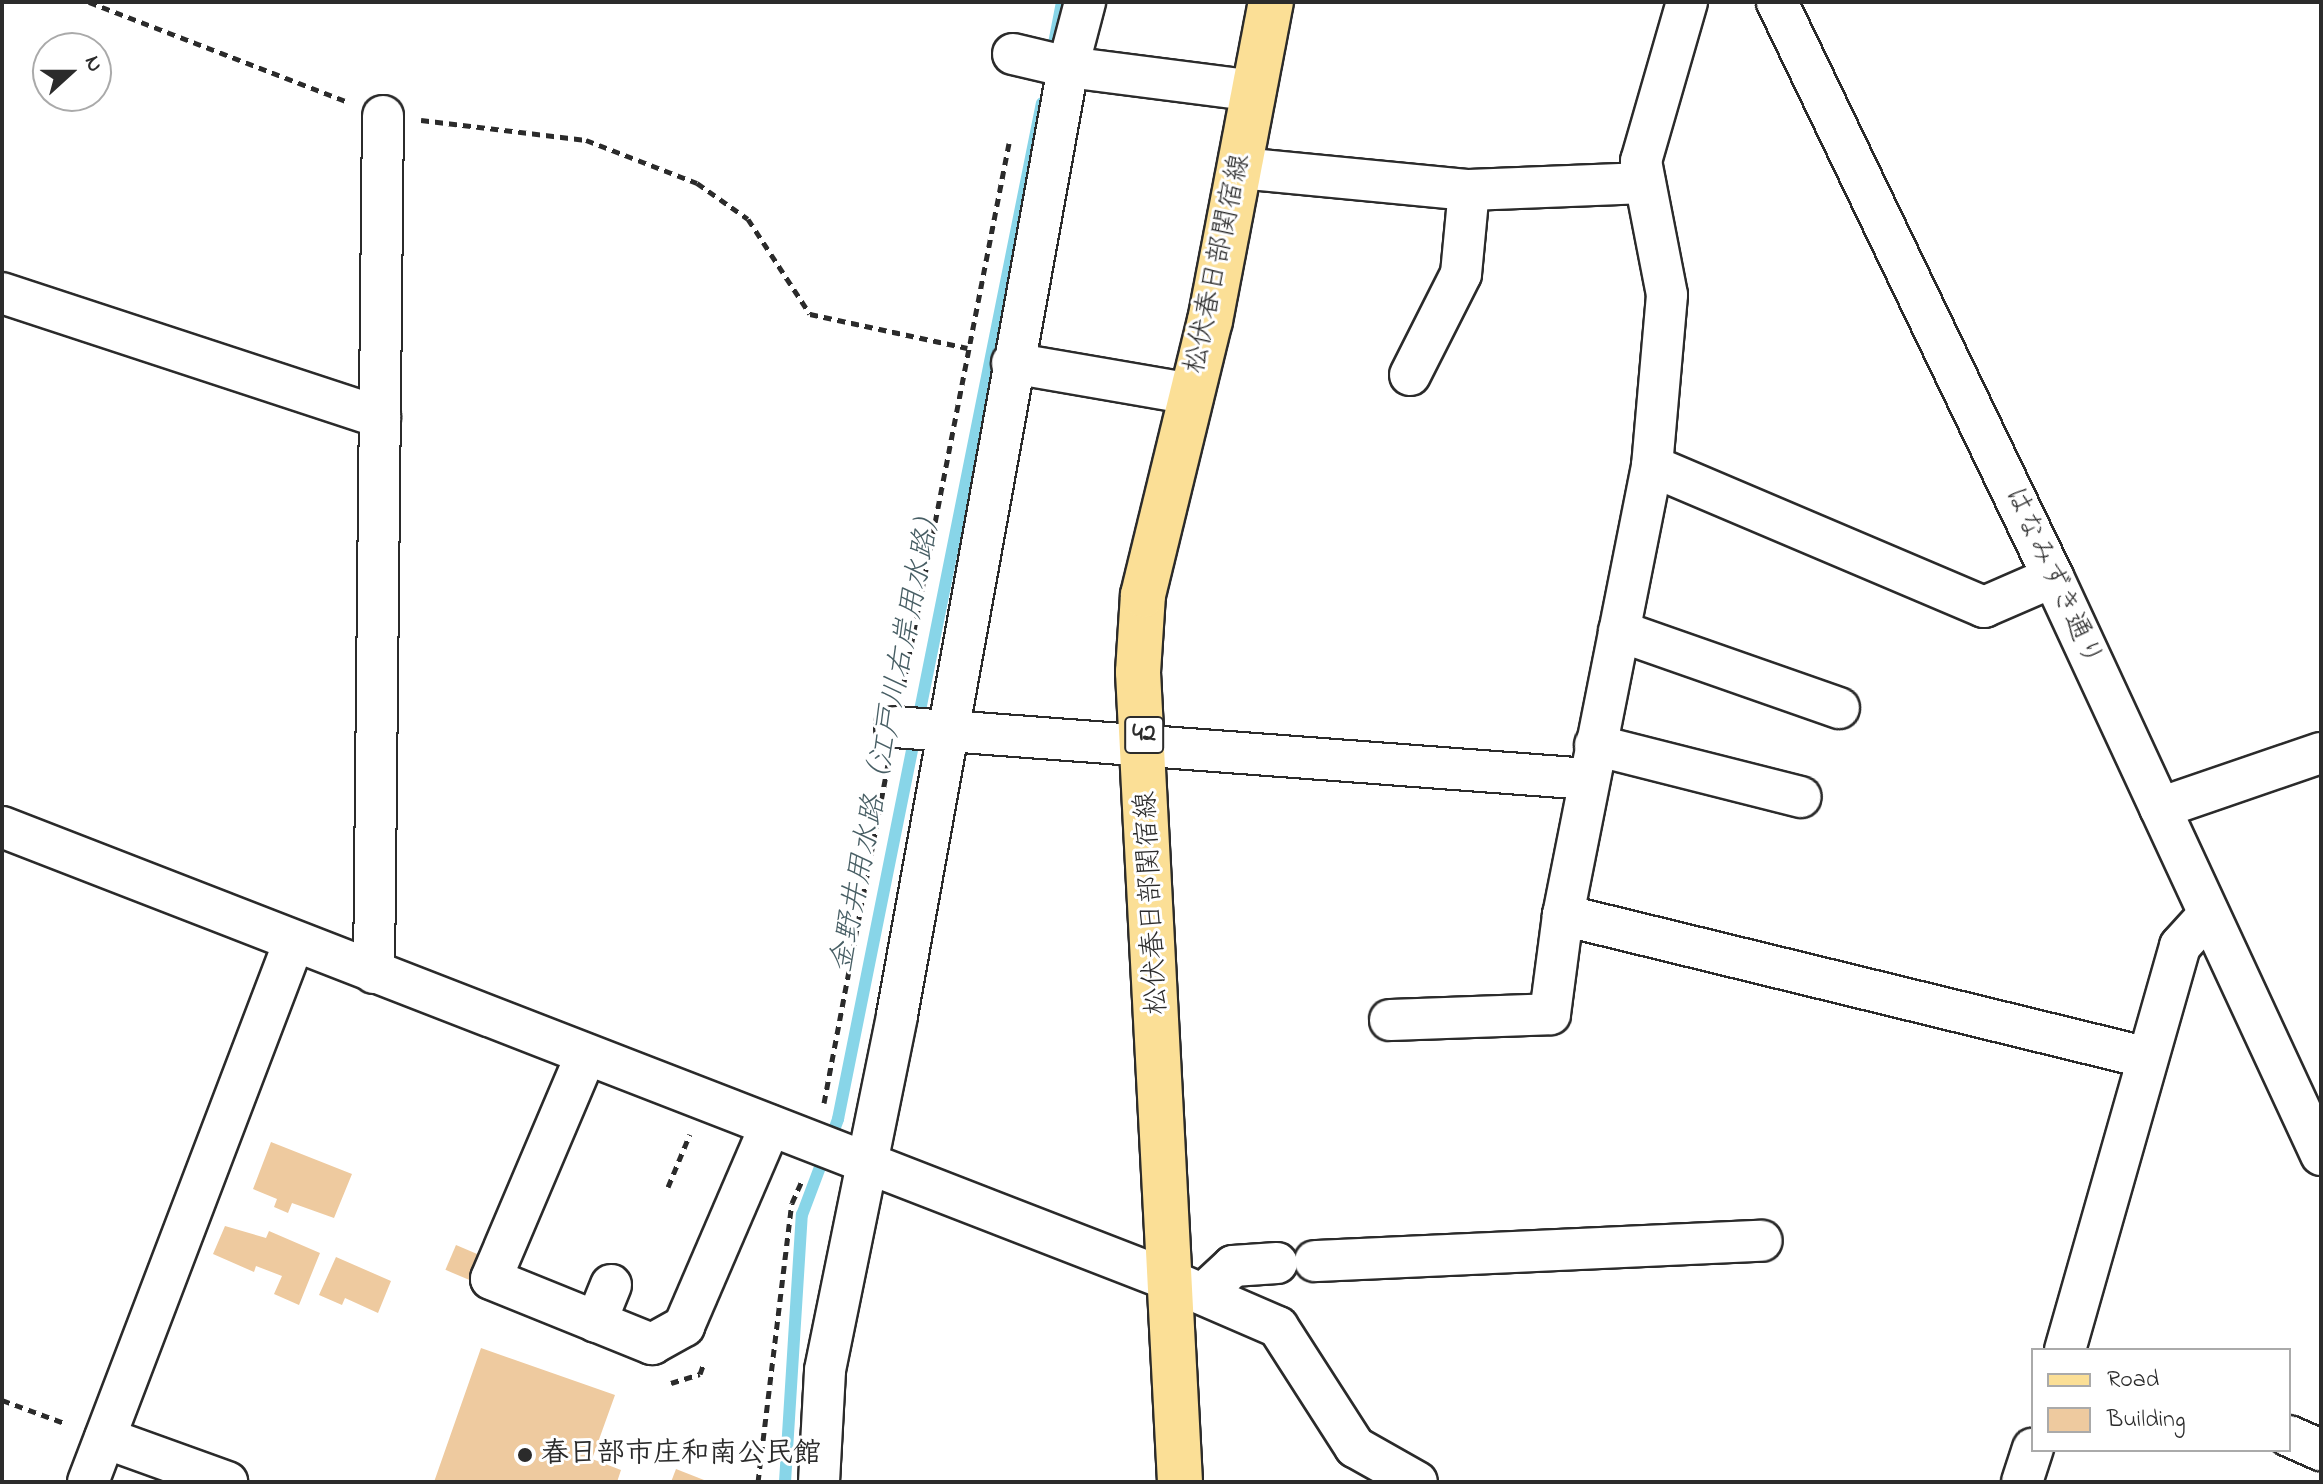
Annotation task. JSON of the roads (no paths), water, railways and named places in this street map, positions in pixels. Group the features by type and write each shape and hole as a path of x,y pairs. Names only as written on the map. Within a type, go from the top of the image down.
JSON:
{"main road":[{"name":"松伏春日部関宿線","path":"1180,1482 1188,1288 1138,672 1143,595 1192,394 1240,168 1271,2"}],"street":[{"path":"819,1482 838,1152 897,1015 1012,363 1044,61 1085,2"},
{"path":"1390,1020 1550,1014 1563,915 1652,466 1667,295 1641,161 1687,2"},
{"name":"はなみずき通り","path":"1777,2 2053,577 2321,1155"},
{"path":"1044,61 1255,91"},
{"path":"374,973 383,116"},
{"path":"1240,168 1469,190 1645,183"},
{"path":"1410,375 1461,274 1469,190"},
{"path":"2,293 380,417"},
{"path":"1012,363 1192,394"},
{"path":"1652,466 1984,607 2053,577"},
{"path":"1619,631 1839,708"},
{"path":"896,728 1145,747 1592,762 1801,797"},
{"path":"2160,808 2321,753"},
{"path":"2,827 1188,1288 1278,1327 1355,1447 1417,1482"},
{"path":"1563,915 2144,1057"},
{"path":"2074,1347 2144,1057 2180,946 2208,915"},
{"path":"88,1482 294,942"},
{"path":"586,1055 491,1279 652,1344 684,1326 770,1126"},
{"path":"1188,1288 1233,1266 1762,1241"},
{"path":"596,1322 611,1285"},
{"path":"2291,1437 2321,1450"},
{"path":"105,1438 227,1482"},
{"path":"2022,1482 2032,1452"}],"waterway":[{"name":"金野井用水路（江戸川右岸用水路）","path":"1052,54 1062,2"},
{"name":"金野井用水路（江戸川右岸用水路）","path":"785,1482 802,1215 838,1119 1042,103"}],"place":[{"name":"春日部市庄和南公民館","path":"525,1455"}]}
